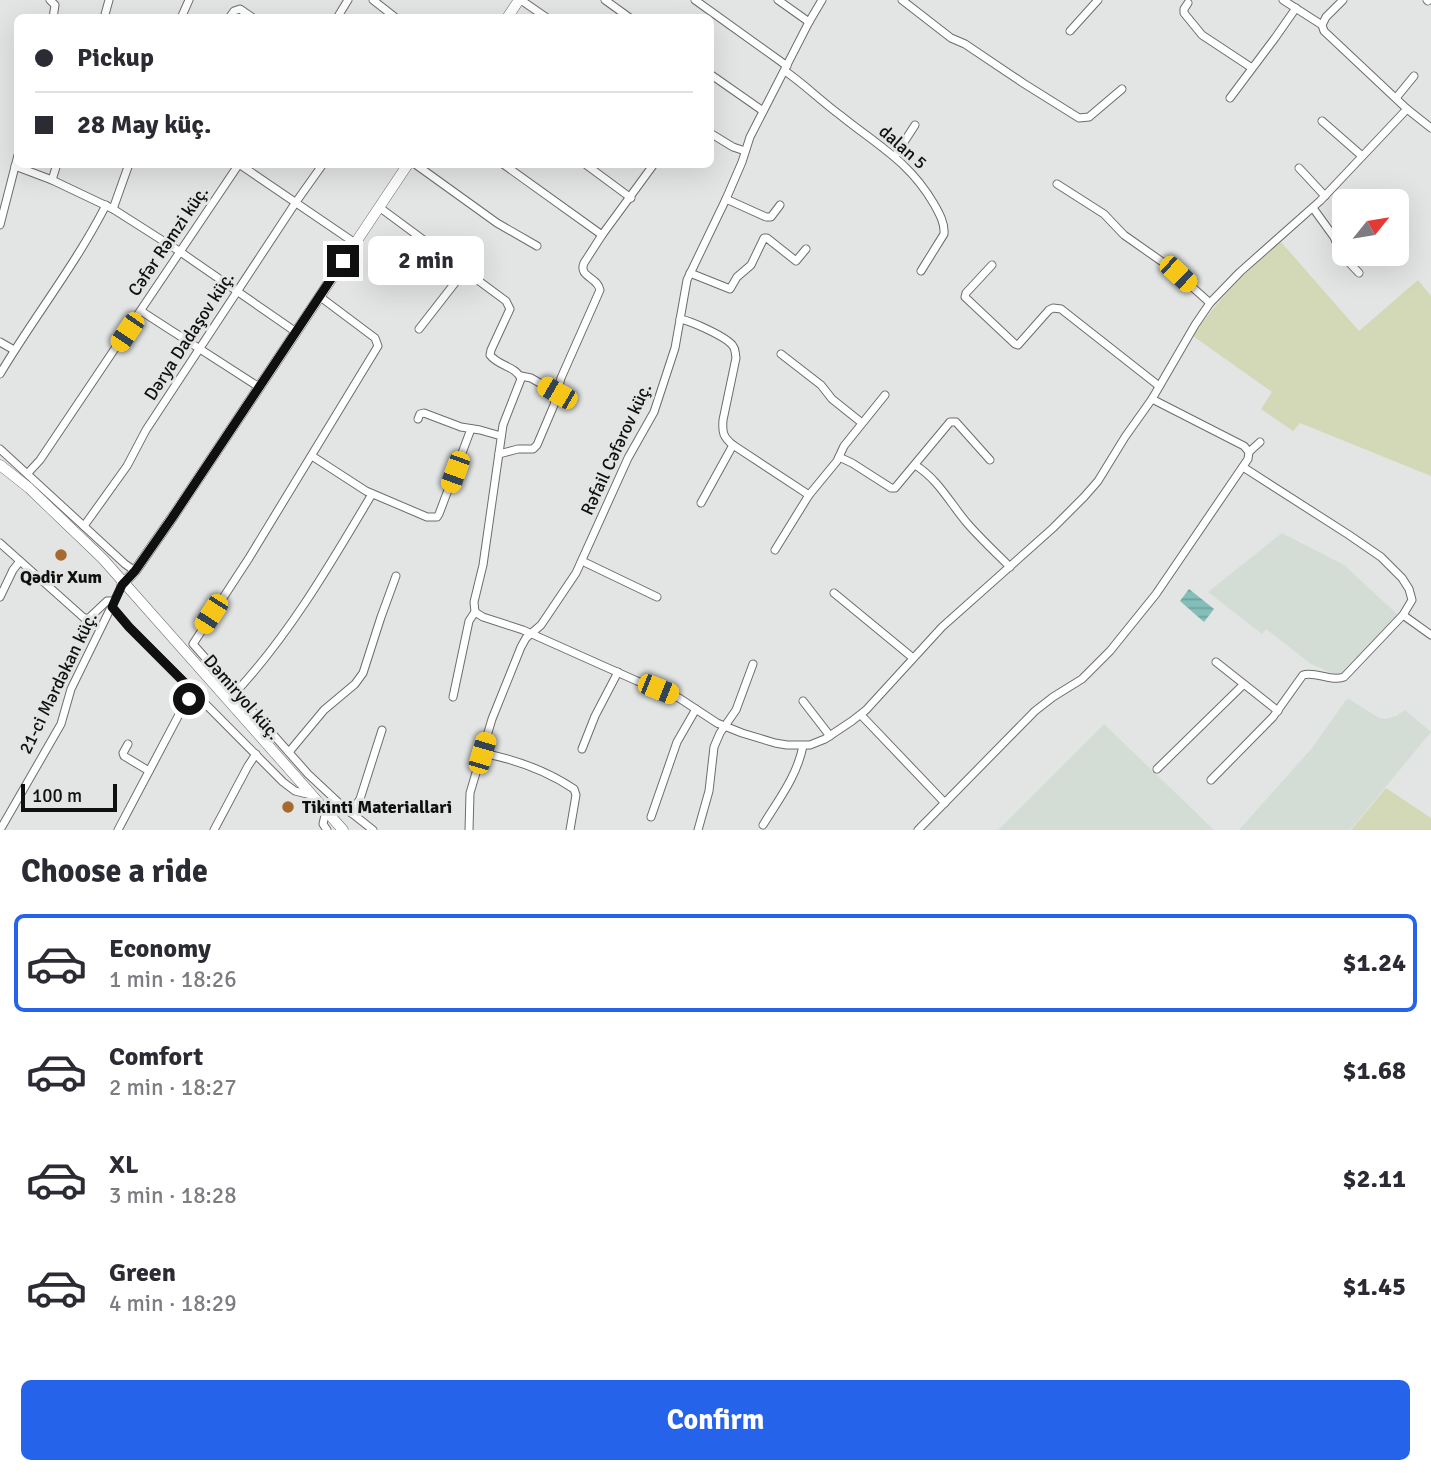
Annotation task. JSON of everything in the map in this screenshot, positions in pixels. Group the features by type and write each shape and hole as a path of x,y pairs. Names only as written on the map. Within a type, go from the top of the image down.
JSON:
{"main road":[{"path":"124,584 405,168"},
{"path":"0,467 20,480 64,520 341,830"},
{"name":"Dəmiryol küç.","path":"124,584 341,830"}],"street":[{"path":"373,0 391,14"},
{"path":"605,0 624,14"},
{"name":"dalan 5","path":"695,0 714,14"},
{"path":"778,0 809,22"},
{"name":"Rəfail Cəfərov küç.","path":"469,830 470,797 482,753 492,719 523,642 545,620 582,561 624,466 654,412 672,360 685,286 690,273 726,199 750,137 822,0"},
{"path":"902,0 951,38 965,44 1079,118 1089,117 1122,89"},
{"path":"1070,31 1098,0"},
{"path":"1283,0 1322,25 1324,31 1431,128"},
{"path":"1322,25 1343,0"},
{"path":"516,1 540,14"},
{"path":"1188,2 1184,13 1202,35 1252,68"},
{"path":"1230,98 1296,8"},
{"path":"232,14 240,9 247,14"},
{"name":"dalan 5","path":"714,14 786,68 839,115 908,168 928,193 943,222 944,234 921,271"},
{"path":"1395,98 1414,76"},
{"path":"714,77 764,111"},
{"path":"475,612 482,617 532,633 679,698 725,727 741,733 775,743 803,746 830,736 861,715 951,619 1053,528 1092,488 1152,399 1210,303 1325,196 1407,109"},
{"path":"1322,121 1362,156"},
{"path":"895,156 915,125"},
{"path":"714,135 745,151"},
{"path":"0,225 14,168"},
{"path":"20,168 110,207 296,332"},
{"path":"52,180 56,168"},
{"path":"0,374 110,207 127,168"},
{"name":"Cəfər Rəmzi küç.","path":"28,473 40,460 236,168"},
{"path":"245,168 355,243"},
{"name":"Dərya Dadaşov küç.","path":"83,526 131,460 146,430 320,168"},
{"path":"421,168 497,223 537,246"},
{"path":"508,168 602,235"},
{"path":"590,168 631,198"},
{"path":"499,454 536,447 554,405 561,378 600,290 598,283 582,268 602,235 651,168"},
{"path":"1299,169 1325,196"},
{"path":"1057,184 1104,214 1124,236 1171,268 1210,303"},
{"path":"726,199 766,217 771,217 780,205"},
{"path":"379,207 506,301 509,313 490,355 496,362 520,376 531,378 557,393"},
{"path":"1312,208 1334,236 1341,254 1359,273"},
{"path":"690,273 730,289 737,277 751,265 764,238 796,261 806,249"},
{"path":"992,265 965,297 1015,344 1018,345 1024,340 1053,307 1062,309 1159,386"},
{"path":"419,329 465,270"},
{"path":"319,296 375,338 378,342 376,349 193,644 326,791 373,830"},
{"path":"141,311 259,387"},
{"path":"680,319 727,341 735,349 736,358 722,428 724,437 809,495"},
{"path":"0,342 14,350"},
{"path":"781,354 821,385 832,399 862,424"},
{"path":"453,697 469,621 475,612 474,603 483,565 501,436 520,376"},
{"path":"775,550 809,495 885,395"},
{"path":"1152,399 1240,443 1249,453"},
{"path":"418,419 420,414 424,413 461,427 501,436"},
{"path":"839,457 891,488 898,485 950,422 956,422 990,460"},
{"path":"312,456 372,494 427,517 437,517 471,429"},
{"path":"918,830 1035,711 1053,696 1082,679 1102,661 1156,594 1243,467 1249,453 1260,442"},
{"path":"701,503 733,445"},
{"path":"0,449 135,571"},
{"path":"915,465 934,480 966,521 1010,567"},
{"path":"1211,780 1278,711 1303,676 1310,674 1337,679 1344,677 1403,615 1412,596 1406,582 1398,573 1367,547 1243,467"},
{"path":"235,693 278,641 322,577 372,494"},
{"path":"0,543 85,618 89,618 107,601 113,604 129,627 290,788 300,794 307,794"},
{"path":"0,597 20,561"},
{"path":"582,561 657,597"},
{"path":"289,752 324,710 355,684 363,673 396,576"},
{"name":"21-ci Mərdəkan küç.","path":"0,830 61,724 71,689 124,584"},
{"path":"834,593 913,658"},
{"path":"1403,615 1431,635"},
{"path":"1216,662 1278,711"},
{"path":"698,830 709,790 716,739 736,710 753,664"},
{"path":"582,749 595,716 618,672"},
{"path":"1157,769 1243,685"},
{"path":"118,830 183,707 194,692"},
{"path":"803,701 830,736"},
{"path":"651,817 677,742 696,709"},
{"path":"861,715 945,803"},
{"path":"351,813 360,799 382,730"},
{"path":"128,744 124,756 149,771"},
{"path":"763,825 791,782 803,746"},
{"path":"482,753 511,760 572,787 576,795 570,830"},
{"path":"214,830 256,754"},
{"path":"326,815 323,824 327,830"}],"shaded area":[{"path":"1282,533 1344,565 1398,615 1347,672 1339,676 1311,664 1266,629 1262,634 1208,592"},
{"path":"1349,699 1379,718 1396,716 1405,710 1431,732 1350,830 1239,830 1312,748"},
{"path":"1104,724 1214,830 998,830"}],"green space":[{"path":"1281,242 1359,331 1418,280 1431,296 1431,476 1300,423 1293,431 1261,409 1272,392 1193,336 1234,286"},
{"path":"1386,788 1431,818 1431,830 1351,830"}],"water":[{"path":"1189,589 1214,609 1204,622 1180,601"}],"place":[{"name":"Qədir Xum","path":"61,555"},
{"name":"Tikinti Materiallari","path":"288,807"}],"route":[{"path":"189,699 194,692 112,607 122,585 172,518 343,261"}]}
